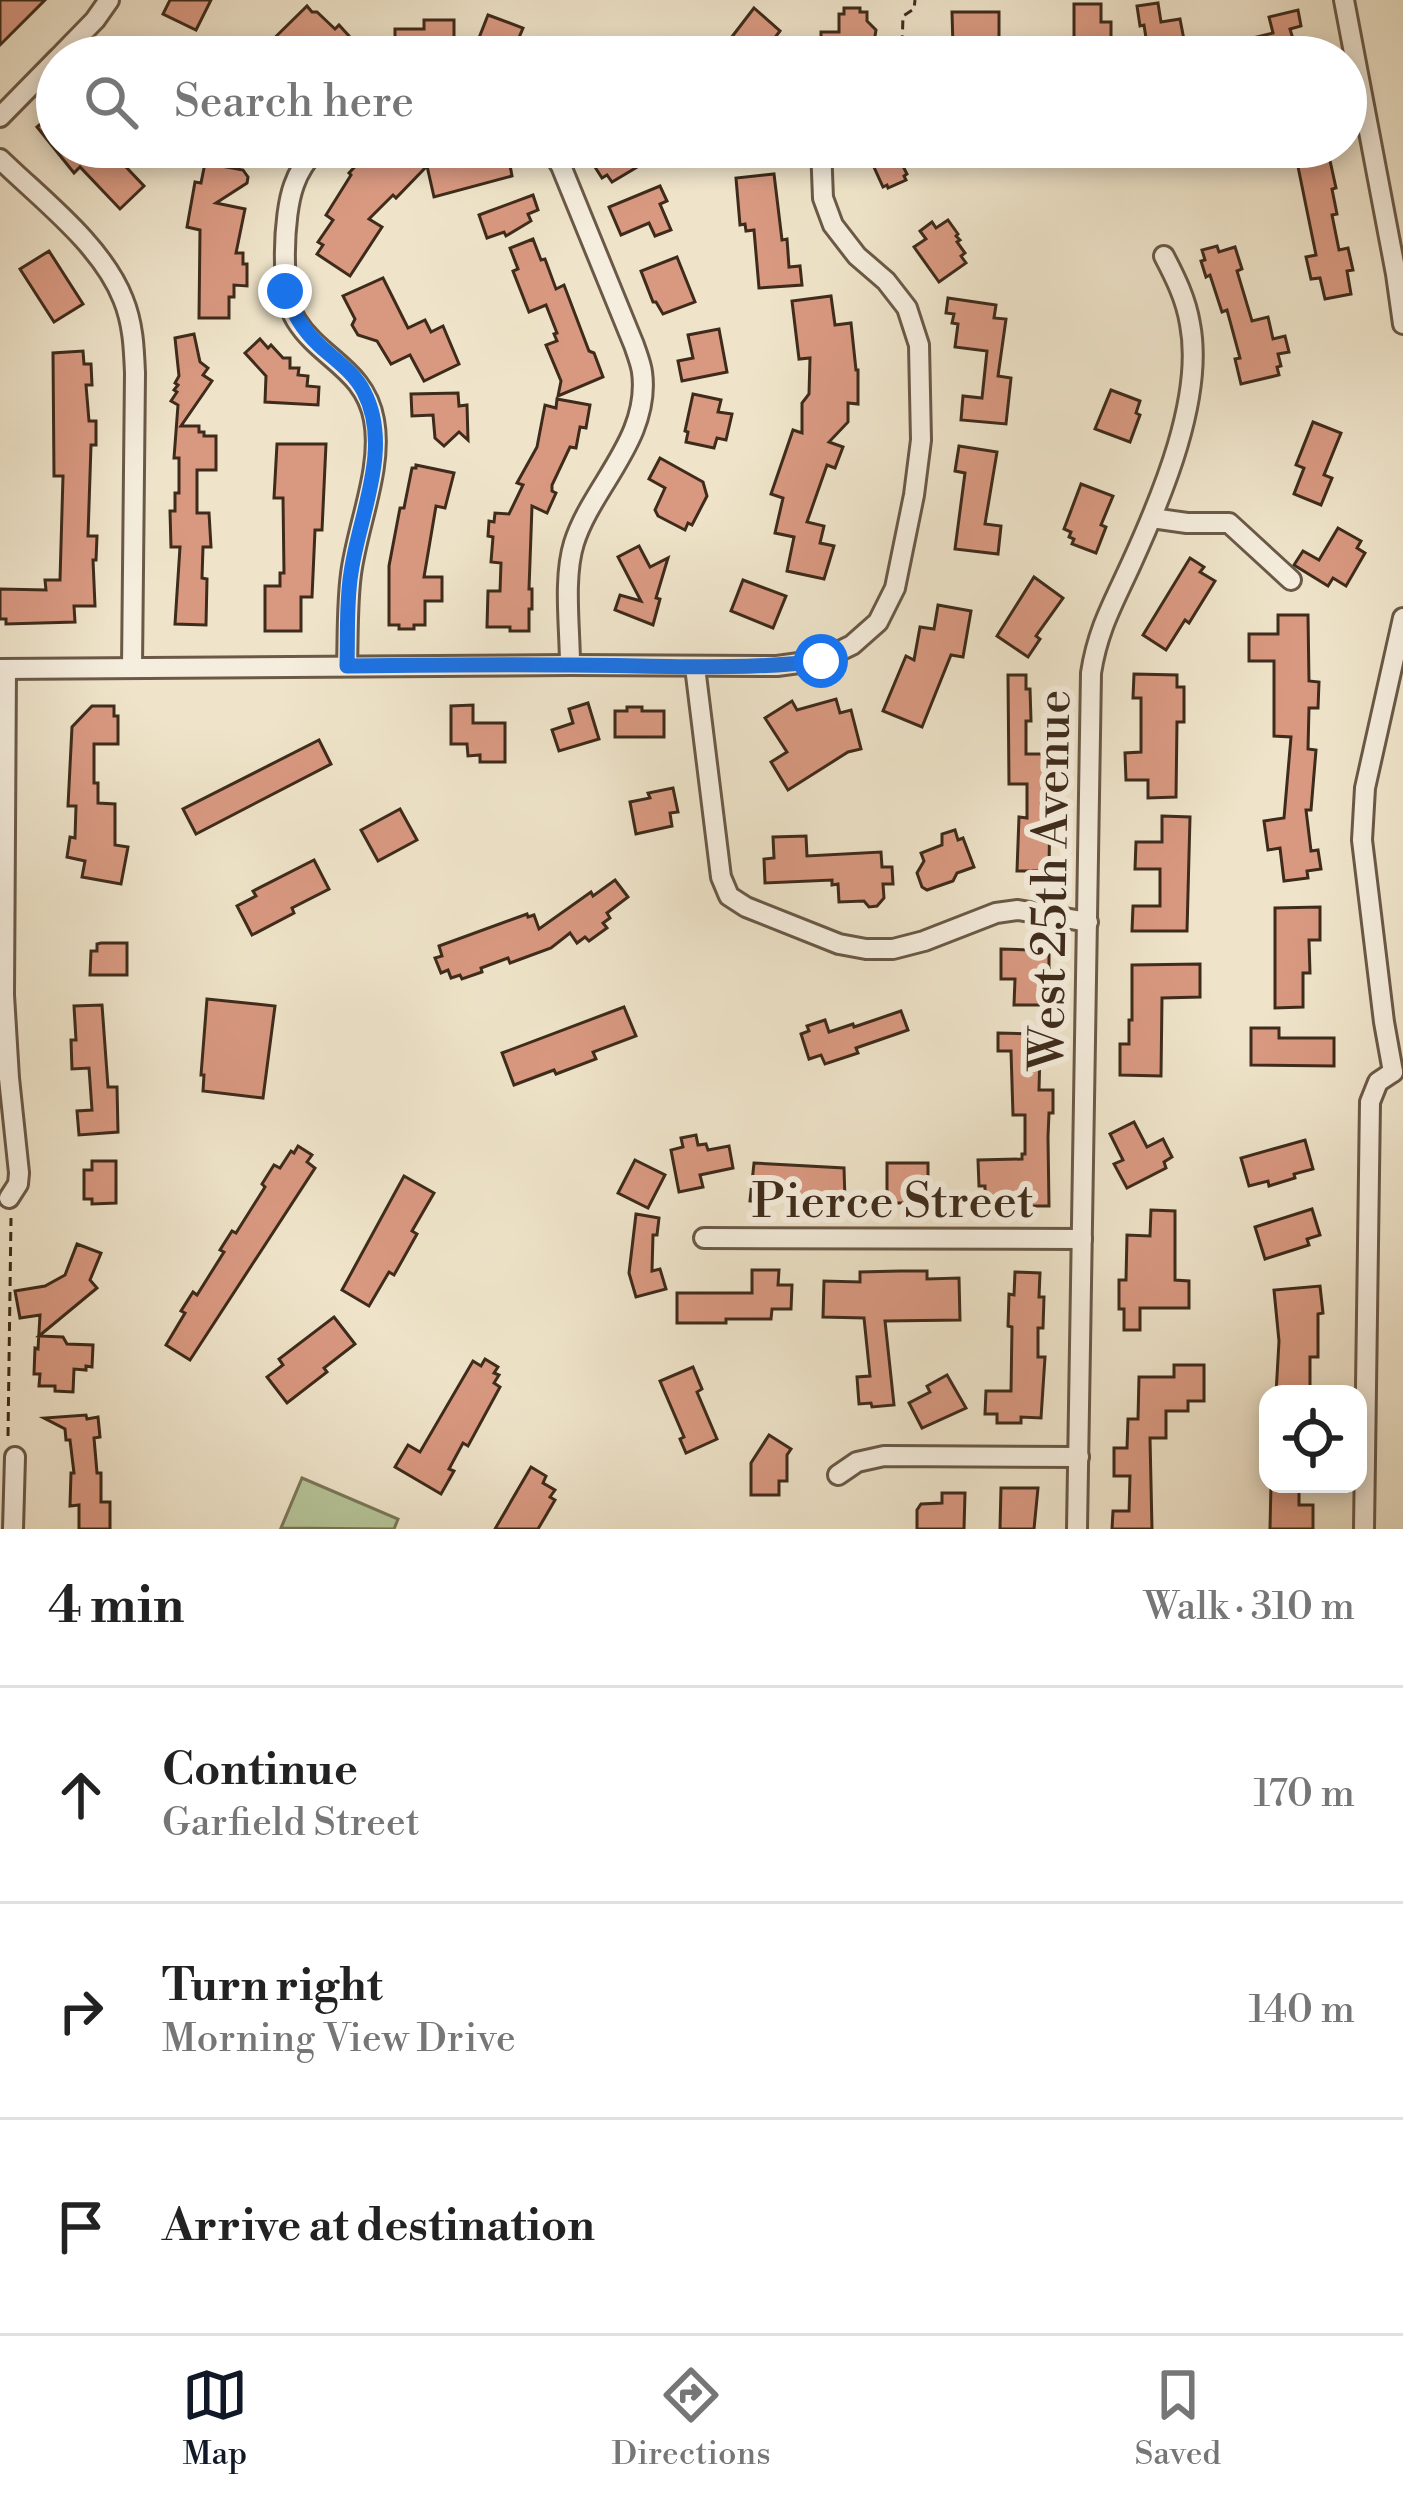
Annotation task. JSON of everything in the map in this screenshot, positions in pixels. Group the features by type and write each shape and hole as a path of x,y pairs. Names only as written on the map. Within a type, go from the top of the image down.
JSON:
{"street":[{"path":"79,36 110,0"},
{"path":"1343,0 1350,36"},
{"path":"0,117 36,80"},
{"path":"1367,124 1403,324"},
{"path":"0,159 106,266 124,299 133,335 135,373 132,668"},
{"path":"301,168 291,191 285,291 296,321 347,369 363,390 374,419 375,454 350,575 347,666"},
{"path":"562,168 642,373 642,404 631,437 575,539 569,562 570,664"},
{"path":"9,1198 19,1172 4,995 3,669 777,666 821,661 853,645 878,622 895,589 921,440 919,345 907,308 833,225 823,198 822,168"},
{"name":"West 25th Avenue","path":"1077,1529 1093,661 1099,630 1163,490 1183,418 1193,351 1185,303 1164,256"},
{"path":"1152,518 1229,523 1291,580"},
{"path":"1364,1529 1370,1102 1378,1082 1398,1071 1362,840 1365,788 1394,694 1403,618"},
{"path":"695,667 721,877 729,896 746,908 839,944 866,949 893,949 996,913 1018,910 1088,922"},
{"name":"Pierce Street","path":"704,1238 1082,1239"},
{"path":"838,1475 856,1462 884,1456 1079,1457"},
{"path":"13,1529 15,1457"}],"path":[{"path":"902,36 902,16 915,7 915,0"},
{"path":"9,1198 6,1429 15,1457"}],"green space":[{"path":"302,1478 398,1519 394,1529 281,1528"}],"building":[{"path":"0,0 45,0 0,45"},
{"path":"170,0 211,0 196,30 163,14"},
{"path":"1158,3 1161,22 1180,19 1183,36 1146,36 1137,6"},
{"path":"1074,4 1101,4 1101,22 1111,22 1111,36 1074,36"},
{"path":"307,6 349,36 276,36"},
{"path":"754,8 780,31 776,36 733,36"},
{"path":"844,8 867,12 875,36 821,36 821,32 839,32 839,14 844,14"},
{"path":"1298,10 1301,26 1290,29 1292,36 1260,36 1273,33 1269,17"},
{"path":"952,12 999,12 999,36 953,36"},
{"path":"488,15 523,28 520,36 480,36"},
{"path":"424,20 454,20 454,36 395,36 395,29 424,29"},
{"path":"81,168 127,168 144,186 120,209"},
{"path":"204,168 243,170 248,177 247,183 216,203 245,209 236,253 243,253 243,264 247,264 247,286 234,285 229,318 199,318 200,230 187,227 195,182 201,183"},
{"path":"354,168 425,168 369,219 382,227 350,276 317,254 323,245 318,242 333,220 326,215"},
{"path":"427,168 510,168 512,176 434,197"},
{"path":"596,168 636,168 612,182 607,175 602,178"},
{"path":"874,168 904,168 906,180 883,187"},
{"path":"1298,168 1332,168 1337,214 1332,215 1339,250 1348,248 1351,294 1325,299 1320,278 1311,279 1306,257 1316,255"},
{"path":"774,174 782,240 787,239 789,267 800,266 802,285 759,288 754,230 746,231 745,224 740,225 736,178"},
{"path":"660,186 667,201 660,204 671,230 655,236 649,223 621,235 609,207"},
{"path":"533,195 538,210 528,214 531,221 506,236 504,232 487,238 479,215"},
{"path":"948,220 958,234 966,263 939,282 914,247 926,239 920,231 932,222 936,228"},
{"path":"533,239 556,289 564,285 603,377 558,396 561,381 546,345 557,341 557,333 546,305 529,312 513,271 518,269 510,248"},
{"path":"1217,246 1219,252 1235,247 1252,321 1268,317 1273,339 1285,336 1289,352 1278,354 1279,375 1241,384 1235,359 1240,358 1227,310 1222,312 1201,261 1205,260 1202,250"},
{"path":"49,251 83,304 54,322 20,269"},
{"path":"677,257 695,302 663,314 641,271"},
{"path":"383,278 408,328 425,320 431,332 443,326 459,364 424,381 410,355 391,364 377,341 358,335 343,296"},
{"path":"831,296 835,325 851,323 858,404 848,403 848,422 829,442 843,447 835,468 827,465 807,522 824,526 820,543 834,546 824,579 787,571 794,537 775,533 783,498 771,494 793,430 802,433 802,403 809,394 810,358 799,359 792,301"},
{"path":"948,298 996,305 994,318 1006,319 998,376 1011,378 1006,424 961,420 963,396 982,398 987,351 955,347 958,324 952,323 954,314 946,313"},
{"path":"719,329 727,372 682,381 678,361 693,358 688,335"},
{"path":"194,334 200,362 208,368 203,375 212,381 181,426 199,426 204,436 216,436 216,470 197,470 197,513 209,513 211,547 203,547 206,625 175,624 180,547 171,547 170,511 175,511 175,493 179,493 179,458 174,458 178,405 171,401 179,376 175,338"},
{"path":"260,339 283,358 290,358 290,368 299,368 298,375 308,376 307,386 319,387 318,405 265,402 266,376 245,353"},
{"path":"83,351 84,364 91,364 92,385 86,385 89,421 96,421 88,536 97,536 95,606 74,606 75,622 6,624 6,619 0,619 0,589 46,590 45,580 60,580 63,476 54,476 53,353"},
{"path":"1111,390 1140,401 1130,442 1095,429"},
{"path":"458,393 459,406 467,405 468,440 459,432 444,446 435,438 433,415 412,416 411,394"},
{"path":"693,394 721,400 718,412 732,414 726,440 717,438 714,448 686,442"},
{"path":"557,399 590,405 586,428 580,427 576,448 570,447 552,485 556,493 547,513 532,506 529,631 487,627 488,591 500,591 501,563 491,562 489,521 494,522 495,513 509,514 523,485 517,483 537,447 545,405 556,408"},
{"path":"1313,422 1341,433 1324,475 1332,478 1321,505 1294,494 1304,468 1296,465"},
{"path":"277,444 326,444 322,530 315,530 312,597 301,597 301,631 265,631 265,586 280,586 280,573 284,573 283,498 274,498"},
{"path":"959,446 997,452 985,524 1001,526 998,554 955,549 965,473 955,471"},
{"path":"660,458 703,482 707,496 685,530 655,510 665,488 649,479"},
{"path":"416,465 454,473 445,508 436,506 424,577 442,577 442,601 425,601 425,625 399,629 399,625 389,625 389,566 400,508 404,508"},
{"path":"1081,484 1113,496 1096,553 1072,544 1071,532 1064,529"},
{"path":"1338,528 1361,541 1357,548 1365,553 1346,586 1333,578 1328,586 1294,565 1303,551 1319,560"},
{"path":"639,546 650,567 668,558 653,625 615,610 620,595 641,601 618,557"},
{"path":"1190,558 1215,581 1166,650 1143,635"},
{"path":"1034,577 1063,598 1036,636 1040,639 1028,657 997,636"},
{"path":"743,580 786,596 773,628 731,611"},
{"path":"938,605 971,611 963,657 951,655 922,727 883,711 906,656 914,660 920,627 934,629"},
{"path":"1278,615 1308,615 1309,681 1319,682 1318,708 1309,708 1308,749 1316,750 1311,810 1306,810 1311,851 1318,850 1321,869 1307,871 1308,878 1284,881 1280,848 1268,850 1264,821 1284,818 1291,737 1274,736 1274,661 1249,661 1249,634 1278,634"},
{"path":"1134,674 1177,675 1177,687 1184,687 1184,722 1177,722 1176,797 1148,798 1148,780 1126,780 1125,753 1141,752 1141,698 1133,698"},
{"path":"1008,675 1026,675 1026,689 1030,689 1026,754 1051,754 1054,800 1050,800 1049,871 1017,871 1019,817 1027,818 1027,784 1009,784"},
{"path":"836,699 840,713 851,710 861,749 848,752 788,790 771,762 787,752 765,718 792,701 797,710"},
{"path":"588,703 599,739 559,751 552,730 573,723 569,709"},
{"path":"473,705 473,723 505,723 505,762 480,762 480,755 468,756 467,744 451,744 451,706"},
{"path":"92,706 114,706 114,716 118,716 118,744 94,744 94,783 98,783 98,803 115,804 115,845 128,847 121,884 82,877 85,861 67,857 70,837 75,838 76,806 68,806 72,727"},
{"path":"627,707 664,711 664,737 615,737 615,711 627,711"},
{"path":"319,740 331,764 196,834 183,809"},
{"path":"673,788 678,812 670,813 672,826 636,834 630,802"},
{"path":"400,809 417,840 378,861 361,830"},
{"path":"1162,816 1190,817 1187,931 1132,931 1133,906 1160,906 1160,869 1135,869 1136,842 1162,842"},
{"path":"955,830 974,867 927,890 917,873 924,861 921,853 942,845 942,834"},
{"path":"806,836 807,856 881,852 882,867 892,867 893,884 883,884 884,898 877,906 869,907 864,901 839,902 838,884 832,885 832,880 765,883 764,859 774,858 773,837"},
{"path":"314,860 329,889 252,935 237,906 256,896 253,891"},
{"path":"615,880 628,897 607,913 610,918 603,923 607,928 589,941 585,937 577,943 570,933 551,948 510,963 508,958 462,979 460,975 451,978 448,970 441,973 435,958 442,956 439,946 527,914 534,915 539,929"},
{"path":"1320,907 1320,940 1309,940 1310,973 1303,973 1303,1007 1275,1008 1275,908"},
{"path":"127,943 127,975 90,975 91,951 97,951 97,944"},
{"path":"1001,949 1049,955 1052,1005 1014,1005 1015,979 1001,979"},
{"path":"1200,964 1200,997 1162,998 1161,1076 1120,1075 1120,1044 1129,1044 1132,1020 1132,965"},
{"path":"207,999 275,1006 263,1098 203,1091"},
{"path":"102,1005 108,1087 117,1087 118,1132 79,1135 77,1111 92,1110 89,1068 72,1069 74,1006"},
{"path":"624,1007 636,1036 593,1052 596,1059 514,1085 502,1053"},
{"path":"901,1011 908,1030 825,1064 821,1055 809,1059 801,1034 809,1031 807,1026 825,1020 829,1032"},
{"path":"1251,1028 1279,1028 1279,1038 1334,1038 1334,1066 1251,1065"},
{"path":"998,1033 1035,1034 1035,1051 1040,1051 1039,1090 1053,1090 1049,1206 985,1202 985,1186 979,1186 978,1160 1022,1159 1025,1154 1025,1115 1013,1115 1011,1051 998,1051"},
{"path":"1134,1122 1147,1147 1163,1139 1172,1157 1164,1162 1166,1168 1127,1188 1114,1164 1123,1160 1110,1134"},
{"path":"696,1135 698,1145 706,1144 708,1150 729,1146 733,1168 700,1175 703,1187 679,1192 671,1150 683,1147 681,1138"},
{"path":"1305,1140 1313,1169 1269,1186 1268,1181 1249,1186 1241,1158"},
{"path":"298,1146 312,1155 307,1162 315,1168 190,1360 166,1345 185,1313 181,1311 193,1292 197,1295 274,1165 280,1168"},
{"path":"635,1160 665,1175 648,1208 618,1193"},
{"path":"92,1161 116,1161 116,1203 92,1204 92,1199 84,1199 84,1170 92,1170"},
{"path":"754,1163 844,1168 845,1200 775,1195 774,1203 750,1201"},
{"path":"887,1163 928,1163 928,1180 917,1180 918,1203 887,1203"},
{"path":"404,1176 434,1193 394,1275 389,1272 369,1306 342,1290"},
{"path":"1312,1209 1320,1235 1307,1239 1309,1245 1265,1259 1255,1227"},
{"path":"1151,1210 1175,1211 1175,1280 1189,1281 1189,1308 1140,1308 1140,1330 1124,1330 1119,1280 1126,1280 1127,1235 1150,1236"},
{"path":"636,1214 659,1218 657,1235 653,1235 652,1271 660,1269 666,1289 636,1297 629,1273"},
{"path":"77,1244 101,1253 90,1280 97,1288 39,1336 93,1345 92,1367 74,1369 73,1392 55,1391 55,1386 39,1386 40,1374 34,1374 40,1315 20,1318 15,1291 45,1286 65,1275"},
{"path":"752,1270 779,1270 778,1285 792,1285 791,1309 772,1309 771,1319 677,1323 677,1293 752,1293"},
{"path":"927,1271 927,1279 959,1278 960,1320 885,1321 894,1405 859,1404 857,1377 870,1376 864,1318 823,1317 824,1281 860,1282 860,1272"},
{"path":"1015,1272 1040,1273 1039,1297 1044,1297 1038,1357 1045,1357 1041,1418 997,1423 997,1414 985,1414 986,1391 1011,1391 1009,1294 1014,1295"},
{"path":"1320,1286 1323,1313 1318,1314 1318,1357 1310,1357 1310,1385 1277,1385 1279,1341 1274,1290"},
{"path":"334,1317 355,1344 287,1403 267,1377 283,1365 279,1359"},
{"path":"485,1359 498,1367 494,1383 500,1387 468,1446 463,1443 441,1494 395,1467 408,1445 420,1452 473,1361 481,1366"},
{"path":"1174,1365 1204,1365 1204,1401 1188,1401 1188,1411 1166,1411 1166,1438 1150,1438 1152,1529 1112,1529 1113,1511 1129,1511 1130,1476 1114,1476 1114,1448 1127,1448 1128,1419 1138,1419 1139,1377 1174,1377"},
{"path":"693,1367 702,1389 697,1392 717,1439 686,1453 660,1381"},
{"path":"947,1375 966,1408 922,1428 909,1403 930,1392 927,1386"},
{"path":"86,1415 87,1419 98,1417 100,1437 94,1438 97,1473 101,1473 101,1502 110,1502 110,1529 79,1529 79,1505 70,1506 74,1473 70,1440 66,1440 65,1429 44,1418"},
{"path":"769,1435 791,1449 787,1481 779,1481 779,1495 751,1495 751,1463"},
{"path":"531,1467 546,1476 543,1483 555,1490 550,1497 555,1500 538,1529 495,1529"},
{"path":"1001,1488 1038,1488 1034,1529 1000,1529"},
{"path":"942,1493 965,1493 964,1529 917,1529 921,1504 942,1503"},
{"path":"1271,1493 1299,1493 1299,1505 1313,1505 1313,1529 1270,1529"}],"route":[{"path":"285,291 296,321 347,369 363,390 374,419 375,454 350,575 347,666 695,667 821,661"}]}
